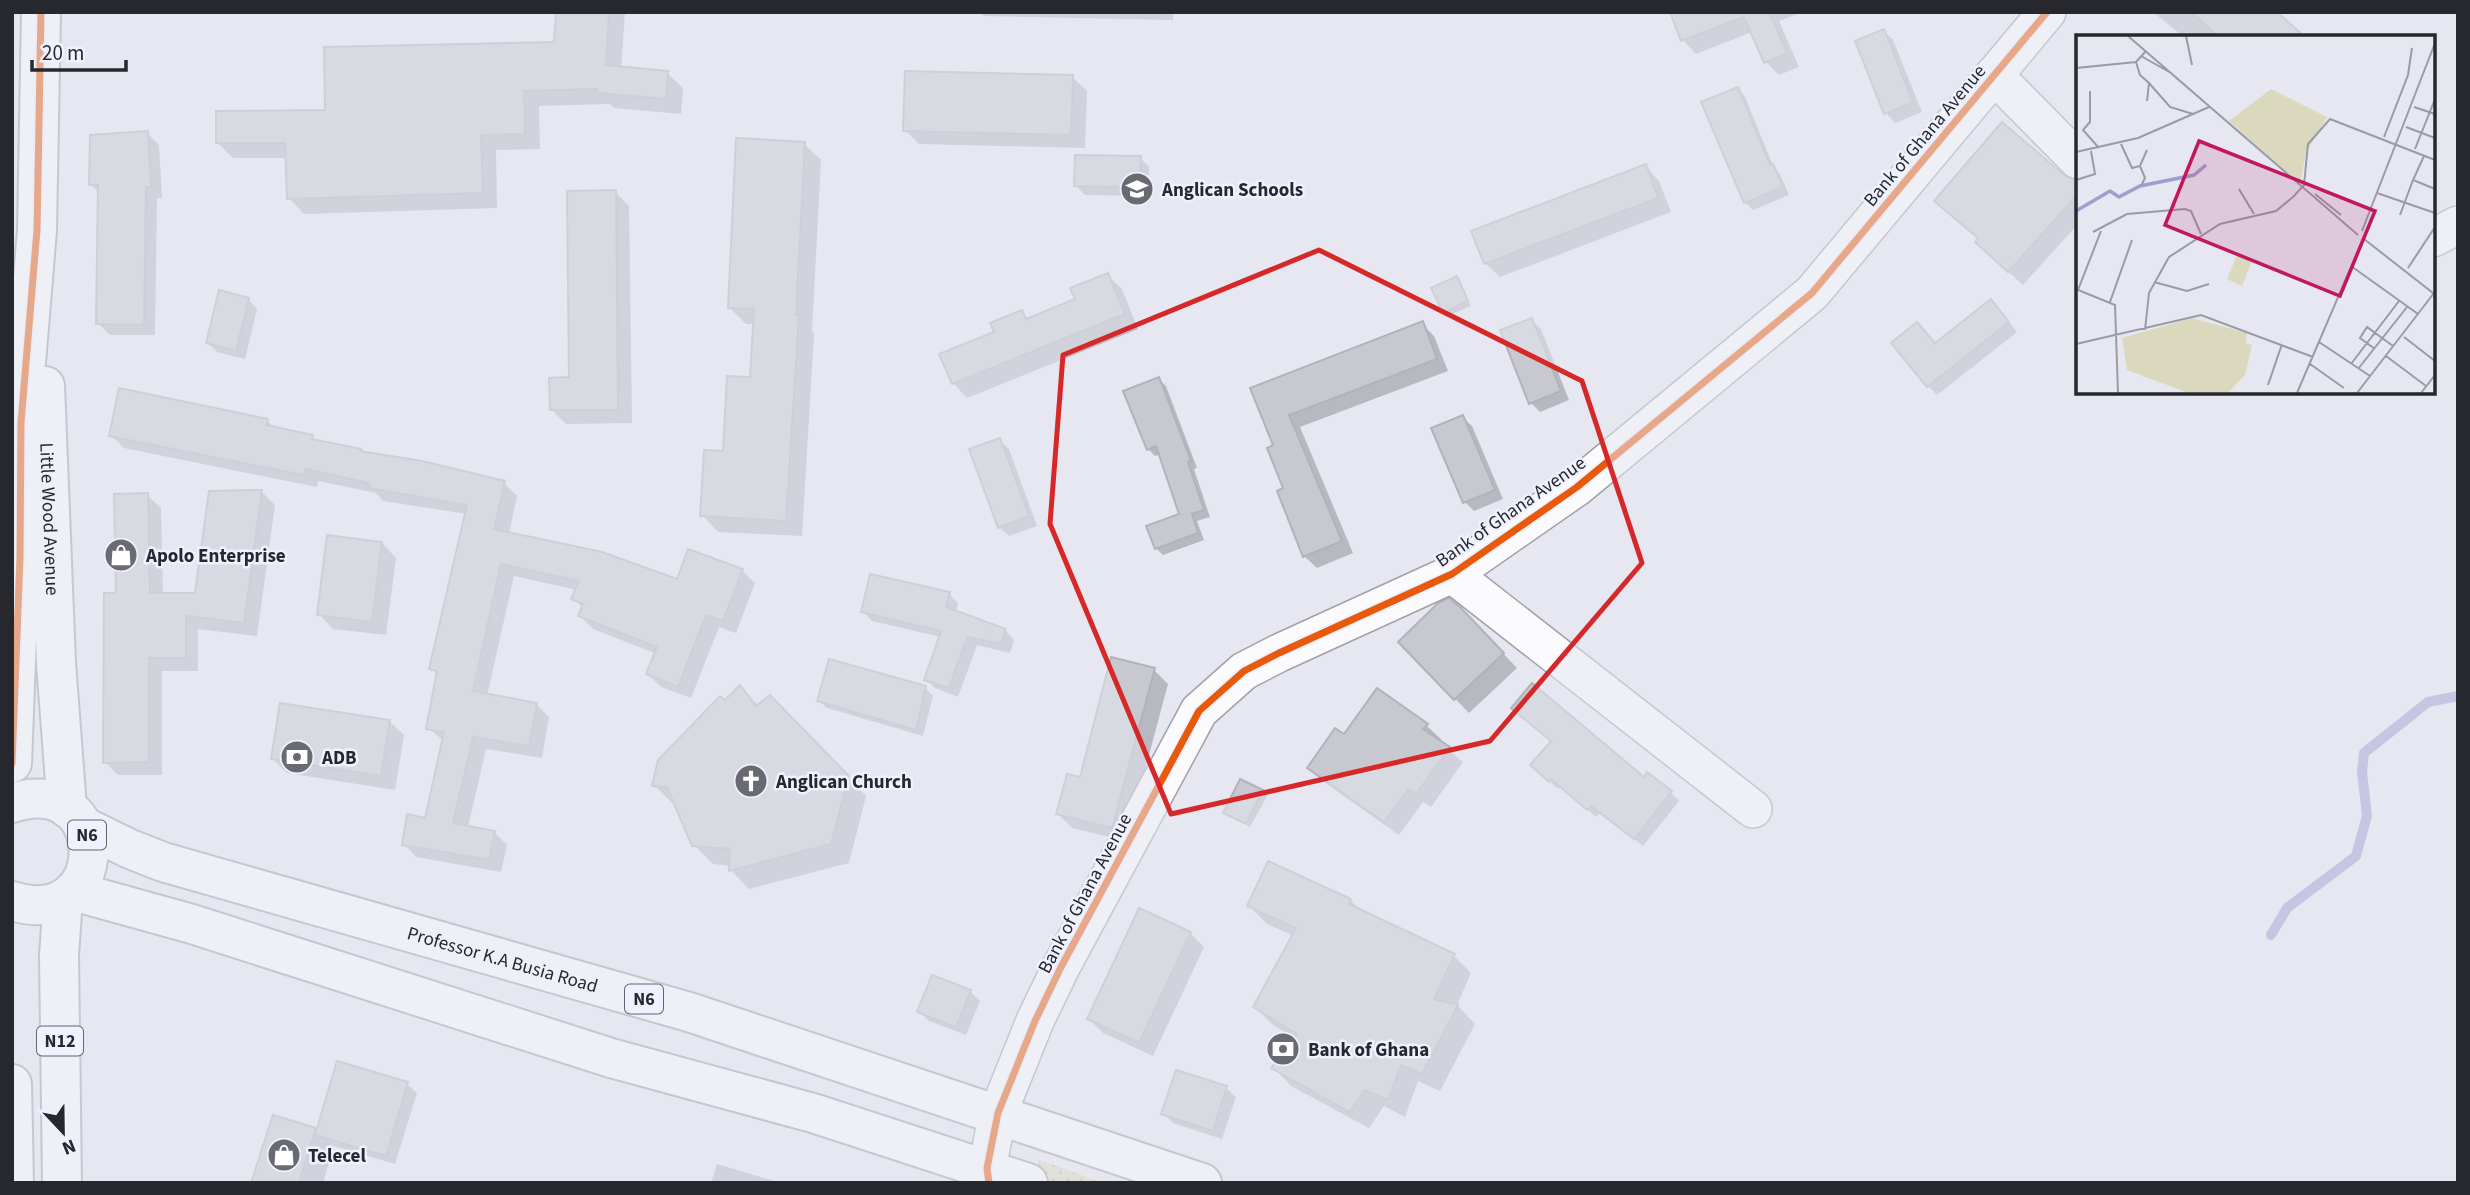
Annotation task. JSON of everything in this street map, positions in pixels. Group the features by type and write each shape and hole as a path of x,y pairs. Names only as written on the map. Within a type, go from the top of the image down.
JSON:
{"main road":[{"name":"Little Wood Avenue","path":"41,12 37,230 48,428 56,663 75,817"},
{"name":"Little Wood Avenue","path":"12,763 20,558 17,423 37,230"},
{"name":"N6","path":"12,803 40,798 54,801 75,817 90,853 85,874 68,895"},
{"name":"Professor K.A Busia Road","path":"75,817 130,849 163,862 689,1012 1202,1183"},
{"path":"12,901 29,906 46,905 68,895 192,924 611,1058 813,1112 988,1176 1028,1183"},
{"name":"N12","path":"62,1183 59,955 68,895"},
{"path":"12,1084 14,1183"}],"street":[{"name":"Bank of Ghana Avenue","path":"988,1176 998,1113 1035,1021 1061,967 1199,711 1244,671 1452,574 1577,487 1812,293 2047,12"},
{"path":"1994,75 2076,158"},
{"path":"2435,237 2458,225"},
{"path":"1452,574 1754,809"}],"highlighted area":[{"path":"1319,250 1582,381 1642,563 1490,741 1171,814 1050,524 1063,355"}],"shaded area":[{"path":"1037,1159 1104,1183 1042,1183"}],"building":[{"path":"556,12 609,12 606,65 668,71 666,99 597,93 597,89 524,91 525,134 481,135 483,193 287,199 285,143 216,143 216,111 325,110 324,47 554,42"},
{"path":"1670,12 1769,12 1787,53 1764,63 1744,17 1681,41"},
{"path":"2191,12 2277,12 2303,35 2217,35"},
{"path":"1884,29 1913,103 1884,114 1855,41"},
{"path":"905,71 1073,75 1071,135 903,131"},
{"path":"1738,87 1770,165 1773,164 1783,187 1744,203 1701,102"},
{"path":"2002,122 2064,175 2076,180 2076,196 2008,272 1975,242 1978,238 1934,201"},
{"path":"148,131 151,187 146,187 144,325 96,324 98,185 89,185 90,135"},
{"path":"736,138 805,142 796,315 799,315 786,521 700,516 704,450 723,451 727,376 750,377 754,309 728,308"},
{"path":"1075,155 1141,156 1139,188 1074,186"},
{"path":"1646,164 1658,198 1484,264 1471,231"},
{"path":"616,190 618,410 550,410 549,378 569,377 567,191"},
{"path":"1108,273 1125,314 952,384 939,354 994,332 990,323 1022,310 1026,319 1075,299 1070,288"},
{"path":"1457,276 1468,301 1443,313 1431,288"},
{"path":"219,290 249,298 236,351 206,343"},
{"path":"1991,299 2009,322 1927,387 1891,343 1917,322 1935,343"},
{"path":"1532,318 1561,391 1529,404 1500,330"},
{"path":"1423,321 1437,359 1289,415 1342,541 1303,557 1277,491 1283,488 1267,448 1273,445 1250,388"},
{"path":"1159,377 1191,461 1188,462 1204,510 1192,514 1198,533 1155,549 1146,526 1179,514 1156,446 1147,450 1123,391"},
{"path":"119,388 268,419 266,425 313,435 312,439 361,449 360,451 422,461 505,481 494,529 602,552 677,579 688,549 743,569 723,621 706,615 678,687 646,674 657,647 578,616 583,604 571,599 579,581 501,564 473,691 537,703 529,746 473,737 453,823 495,831 489,860 402,845 407,814 425,818 444,732 426,729 437,671 429,669 467,505 368,488 369,483 306,469 304,475 109,436"},
{"path":"1463,415 1495,490 1463,503 1431,428"},
{"path":"1000,438 1029,516 998,528 969,449"},
{"path":"262,490 244,623 186,616 186,658 149,658 149,762 103,763 104,593 116,593 114,494 148,493 150,593 195,593 209,491"},
{"path":"327,535 382,542 372,622 317,615"},
{"path":"870,574 950,592 946,607 1006,629 1001,644 967,637 949,688 924,680 941,631 861,612"},
{"path":"1449,598 1504,653 1454,700 1398,642 1438,603"},
{"path":"1111,657 1155,668 1112,828 1056,814 1067,774 1080,777"},
{"path":"829,659 926,686 916,730 817,701"},
{"path":"1532,683 1644,777 1647,772 1672,791 1634,839 1591,806 1587,810 1530,765 1551,741 1511,708"},
{"name":"Anglican Church","path":"740,685 756,706 770,695 849,776 831,844 729,871 730,849 692,846 667,787 652,786 658,760 720,696 725,700"},
{"path":"1377,688 1428,724 1423,729 1450,747 1416,794 1408,789 1384,822 1307,768 1335,728 1344,734"},
{"path":"280,703 390,720 381,776 271,759"},
{"path":"1240,779 1263,790 1246,824 1223,813"},
{"path":"1268,861 1351,899 1349,904 1455,954 1434,999 1458,1005 1422,1074 1401,1065 1388,1100 1365,1090 1350,1112 1271,1068 1297,1034 1253,1007 1296,928 1247,906"},
{"path":"1139,908 1191,932 1139,1043 1087,1019"},
{"path":"932,975 971,990 956,1027 917,1012"},
{"path":"337,1061 408,1082 386,1156 315,1135"},
{"path":"1176,1070 1227,1086 1213,1131 1161,1114"},
{"name":"Telecel","path":"273,1115 316,1128 299,1183 251,1183"}],"waterway":[{"path":"2271,935 2287,908 2356,856 2367,816 2362,772 2364,753 2428,702 2458,696"}],"cycle path":[{"path":"12,763 20,558 21,423 37,230 41,12"},
{"path":"989,1183 987,1168 998,1113 1035,1021 1061,967 1199,711 1244,671 1452,574 1577,487 1812,293 2047,12"}],"place":[{"name":"Anglican Schools","path":"1137,189"},
{"name":"Apolo Enterprise","path":"121,555"},
{"name":"ADB","path":"297,757"},
{"name":"Anglican Church","path":"751,781"},
{"name":"Bank of Ghana","path":"1283,1049"},
{"name":"Telecel","path":"284,1155"}]}
